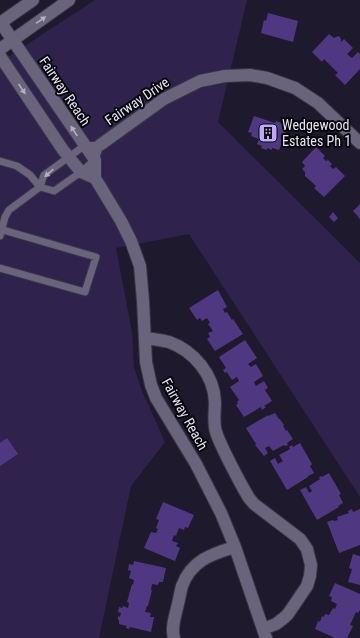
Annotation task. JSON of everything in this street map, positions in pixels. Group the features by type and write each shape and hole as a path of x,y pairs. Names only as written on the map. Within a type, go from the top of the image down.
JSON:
{"street":[{"path":"0,23 33,0"},
{"path":"0,48 70,0"},
{"name":"Fairway Reach","path":"0,23 94,160 95,178 105,196 118,214 131,241 140,266 144,301 146,362 151,385 156,398 196,464 221,513 264,634"},
{"path":"0,56 63,150 81,172 95,178"},
{"name":"Fairway Drive","path":"100,145 164,99 200,81 225,76 244,75 267,78 295,88 318,102 360,143"},
{"path":"145,338 169,342 177,346 189,353 203,367 213,388 215,402 214,422 216,432 226,456 249,498 254,504 300,539 307,550 311,564 307,586 285,618 268,628 264,634"},
{"path":"174,638 173,628 182,587 188,573 202,560 234,547"}],"lane":[{"path":"0,161 22,169 30,175 40,187 54,191 81,172 94,160 100,145 84,146 44,175 40,187 9,210 5,217 1,231 96,257 86,292 0,268"}],"shaded area":[{"path":"95,0 247,0 218,122 360,263 360,497 189,234 116,248 132,332 134,367 142,391 165,442 131,486 99,638 0,638 0,62"}],"building":[{"path":"268,13 298,21 293,42 261,33 264,20 266,21"},
{"path":"329,34 334,38 339,36 341,42 344,39 353,48 347,54 352,58 358,52 360,54 360,69 345,85 335,75 338,73 324,59 322,62 312,52"},
{"name":"Wedgewood Estates Ph 1","path":"254,116 275,123 276,121 288,126 279,150 267,148 267,150 261,148 262,146 257,144 259,139 251,136 252,133 248,132"},
{"path":"316,147 325,156 323,158 332,164 330,166 333,169 336,167 345,176 324,197 314,188 316,186 305,176 305,172 302,169 305,166 302,162"},
{"path":"360,204 360,219 353,211"},
{"path":"333,212 338,218 334,222 329,217"},
{"path":"218,290 227,307 223,309 225,313 227,312 232,320 233,319 243,334 215,351 207,339 210,337 208,333 213,331 208,324 210,323 207,318 202,321 200,318 197,320 189,308"},
{"path":"245,340 257,358 248,364 251,367 256,364 263,376 254,382 256,386 264,381 268,388 265,390 272,401 264,406 266,407 262,410 261,407 244,417 236,405 238,404 237,402 239,400 230,387 239,381 237,377 232,380 227,372 225,373 223,370 226,368 219,357"},
{"path":"275,413 284,425 283,426 286,431 287,430 293,439 287,443 288,445 284,445 273,451 269,446 265,448 268,453 264,456 255,445 256,444 246,428 268,415"},
{"path":"7,438 18,454 0,466 0,443"},
{"path":"300,443 312,464 310,466 314,473 287,490 270,461 275,458 278,464 283,461 279,455 290,449 289,447 292,445 293,447"},
{"path":"329,473 341,494 339,495 343,503 317,520 300,490 306,487 309,493 312,491 309,486 320,479 319,477"},
{"path":"163,502 194,515 188,528 185,527 184,530 179,528 176,536 174,535 172,541 178,543 176,546 180,548 175,561 144,548 151,532 156,533 158,529 156,528 159,520 156,519"},
{"path":"352,509 353,512 360,509 360,545 339,553 327,522 338,520 337,517 349,513 348,511"},
{"path":"353,554 360,556 360,585 348,582 352,569 349,568"},
{"path":"134,561 166,568 163,582 159,582 158,585 152,584 148,606 145,612 151,613 150,617 154,617 151,632 130,627 129,629 126,628 127,626 119,624 118,620 118,616 120,617 121,613 118,612 119,607 122,608 123,606 128,608 129,603 127,602 134,580 129,578 131,571 128,570 129,564 133,565"},
{"path":"335,583 360,594 360,610 358,613 356,612 350,625 353,626 347,638 335,638 315,629 322,616 324,617 325,614 329,615 333,608 335,609 337,604 331,601 332,597 329,596"}],"place":[{"name":"Wedgewood Estates Ph 1","path":"268,133"}]}
